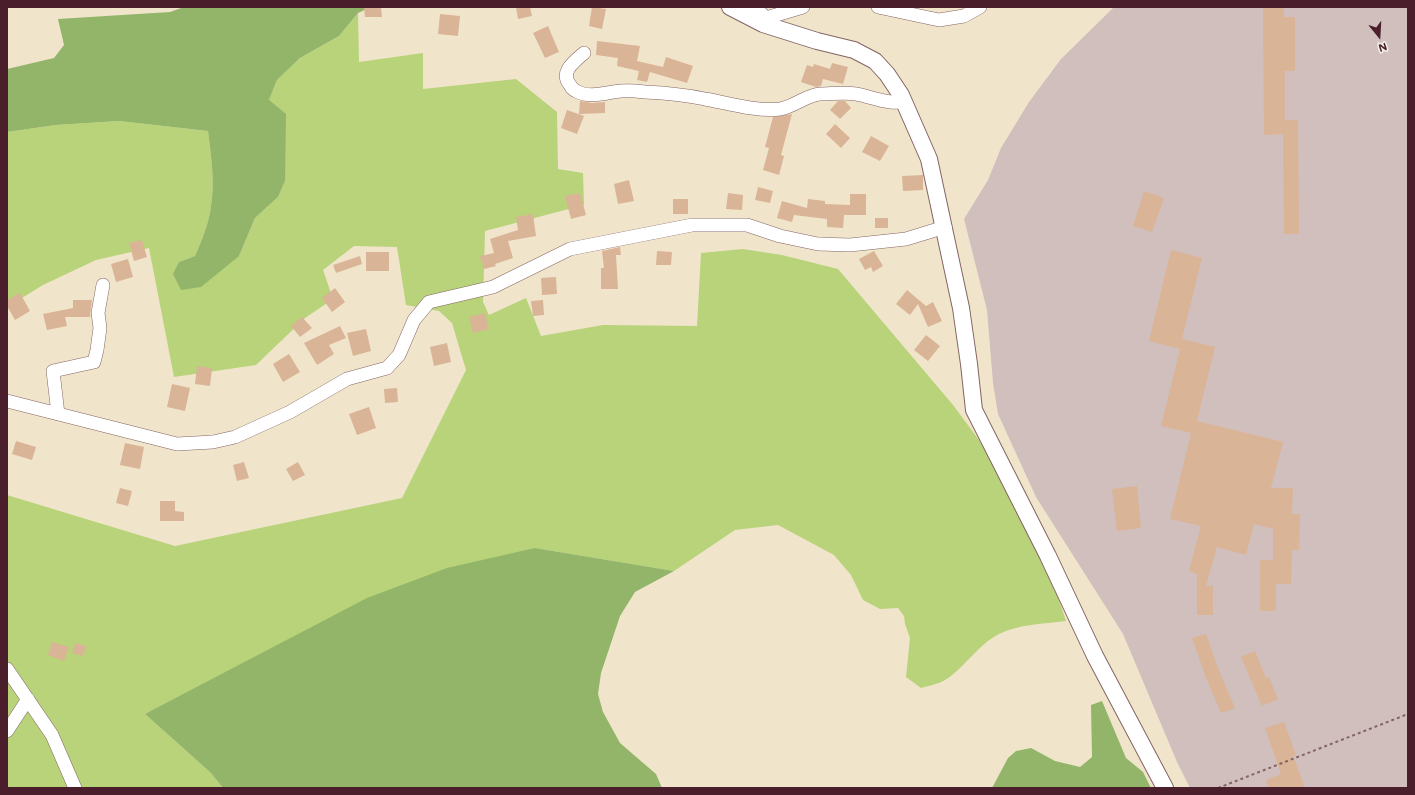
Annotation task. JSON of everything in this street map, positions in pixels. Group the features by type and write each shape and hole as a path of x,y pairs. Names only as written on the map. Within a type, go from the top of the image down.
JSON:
{"street":[{"path":"730,7 817,41 854,50 875,62 887,74 904,101 929,159 945,227 961,308 974,410 1048,556 1095,656 1165,788"},
{"path":"755,7 765,21"},
{"path":"765,21 803,7"},
{"path":"878,7 938,20 964,16 980,7"},
{"path":"584,53 569,67 566,78 569,84 576,91 590,94 602,94 622,90 647,92 704,98 730,104 774,109 781,109 818,94 855,94 892,102 904,101"},
{"path":"7,401 177,444 213,442 235,437 290,412 347,378 387,368 399,355 414,320 429,302 493,287 570,249 692,225 747,225 780,236 818,244 850,245 906,239 945,227"},
{"path":"58,414 53,371 94,362 100,328 98,312 103,285"},
{"path":"7,669 52,734 75,788"},
{"path":"7,731 28,699"}],"path":[{"path":"1218,788 1408,714"}],"shaded area":[{"path":"1114,7 1408,7 1408,788 1190,788 1177,762 1123,634 1036,497 998,414 993,383 987,310 964,219 988,180 1001,148 1029,102 1061,59"}],"green space":[{"path":"184,7 371,7 358,13 339,36 300,58 277,80 269,100 286,114 285,181 278,197 255,218 239,256 201,287 181,290 173,274 179,262 195,256 209,219 213,178 208,131 119,121 56,125 7,132 7,69 54,58 64,45 58,19 170,12"},
{"path":"358,13 359,62 423,53 423,89 516,79 557,112 558,169 583,173 584,205 485,231 483,302 489,315 526,298 541,336 603,325 697,326 701,253 743,249 782,255 838,269 953,405 979,440 1011,497 1057,594 1066,621 1023,626 999,634 984,644 959,669 945,680 921,688 906,677 910,638 904,616 898,608 880,609 863,600 851,575 834,555 778,525 735,530 674,571 535,548 145,714 211,773 223,788 7,788 7,495 175,546 402,498 466,370 452,323 439,311 406,305 397,247 354,246 323,270 333,299 305,318 256,365 174,377 149,248 96,260 43,285 7,307 7,132 56,125 119,121 208,131 213,178 209,219 195,256 179,262 239,256 255,218 278,197 285,181 285,147 269,100 277,80 300,58 339,36"},
{"path":"535,548 674,571 635,592 620,616 601,673 598,694 603,712 620,743 656,774 662,788 223,788 211,773 145,714 367,598 447,568"},
{"path":"1102,701 1126,758 1143,772 1151,788 992,788 1008,758 1016,751 1031,748 1055,761 1080,767 1092,757 1091,705"}],"building":[{"path":"364,7 381,7 382,17 365,17"},
{"path":"516,7 530,7 532,16 518,19"},
{"path":"592,7 606,9 602,29 589,26"},
{"path":"1263,7 1284,7 1284,17 1295,17 1295,71 1285,71 1285,120 1298,120 1299,234 1284,234 1283,134 1264,135"},
{"path":"440,14 460,16 458,36 438,34"},
{"path":"548,26 559,52 545,58 533,33"},
{"path":"597,41 640,46 637,61 663,67 666,57 693,66 687,83 650,72 647,82 637,80 639,71 617,66 618,58 596,55"},
{"path":"832,63 848,67 843,84 823,79 821,86 816,87 801,82 807,65 813,67 814,64 830,69"},
{"path":"580,101 592,103 605,102 605,113 579,114"},
{"path":"838,101 845,101 851,108 840,119 830,110"},
{"path":"567,110 584,116 577,134 561,128"},
{"path":"792,114 781,155 784,156 779,175 763,170 769,148 765,147 773,117"},
{"path":"835,124 850,138 841,148 826,134"},
{"path":"871,136 889,146 880,161 862,152"},
{"path":"923,175 923,190 903,191 902,176"},
{"path":"629,180 634,201 618,204 614,184"},
{"path":"758,187 773,191 770,203 755,200"},
{"path":"1144,191 1164,198 1152,232 1133,226"},
{"path":"580,193 586,215 571,219 565,196"},
{"path":"728,193 743,195 742,210 726,209"},
{"path":"850,194 866,194 866,215 844,215 843,228 827,227 827,219 794,215 792,222 777,218 782,201 807,208 808,199 825,201 825,204 850,205"},
{"path":"673,199 688,199 688,214 673,214"},
{"path":"533,214 536,236 508,241 513,258 495,264 496,266 484,269 480,256 494,253 490,239 518,230 516,217"},
{"path":"875,218 888,218 888,228 875,228"},
{"path":"142,240 147,257 134,261 129,243"},
{"path":"620,247 621,255 616,255 618,289 601,289 601,268 604,268 602,251"},
{"path":"1171,250 1202,258 1182,339 1215,347 1197,421 1283,442 1271,488 1293,488 1292,514 1300,514 1299,550 1292,550 1291,584 1276,584 1276,611 1260,611 1260,560 1273,560 1273,529 1254,524 1246,555 1217,547 1206,586 1213,586 1213,615 1197,615 1197,574 1189,571 1201,526 1170,519 1191,433 1161,426 1180,349 1149,341"},
{"path":"657,251 672,252 671,265 656,265"},
{"path":"874,251 883,266 873,272 871,267 865,270 859,259"},
{"path":"366,252 389,252 389,271 366,271"},
{"path":"360,256 362,264 336,273 333,265"},
{"path":"128,259 133,277 116,282 111,264"},
{"path":"556,277 557,294 542,295 541,278"},
{"path":"335,288 345,302 332,312 322,298"},
{"path":"907,290 926,306 933,302 942,321 928,327 918,304 910,315 896,304"},
{"path":"20,293 30,311 15,320 7,306 7,300"},
{"path":"73,300 92,300 90,317 65,317 67,326 47,330 43,314 73,308"},
{"path":"543,300 544,315 533,316 531,301"},
{"path":"485,313 489,329 473,333 469,317"},
{"path":"302,317 312,328 300,337 291,326"},
{"path":"340,326 346,338 329,345 334,354 317,365 304,343"},
{"path":"366,329 371,351 353,356 347,333"},
{"path":"926,335 940,346 928,361 914,350"},
{"path":"447,343 451,362 434,366 430,347"},
{"path":"289,354 300,372 283,382 273,364"},
{"path":"197,366 212,368 210,386 195,384"},
{"path":"172,384 190,388 185,411 167,407"},
{"path":"397,388 398,402 385,403 384,389"},
{"path":"369,407 376,428 357,435 349,414"},
{"path":"16,441 36,447 32,460 12,454"},
{"path":"125,443 144,447 140,469 120,465"},
{"path":"244,462 249,478 237,481 233,465"},
{"path":"298,462 305,475 293,481 286,469"},
{"path":"1137,486 1141,528 1117,531 1112,489"},
{"path":"120,488 132,491 128,506 116,503"},
{"path":"160,501 175,501 175,511 184,512 184,521 160,521"},
{"path":"1206,634 1218,668 1235,708 1221,713 1205,675 1192,638"},
{"path":"52,642 69,647 64,661 48,655"},
{"path":"75,643 86,646 83,656 72,653"},
{"path":"1255,651 1266,678 1269,677 1278,699 1262,706 1241,657"},
{"path":"1284,722 1296,755 1293,756 1305,788 1269,788 1266,780 1281,774 1265,728"}]}
